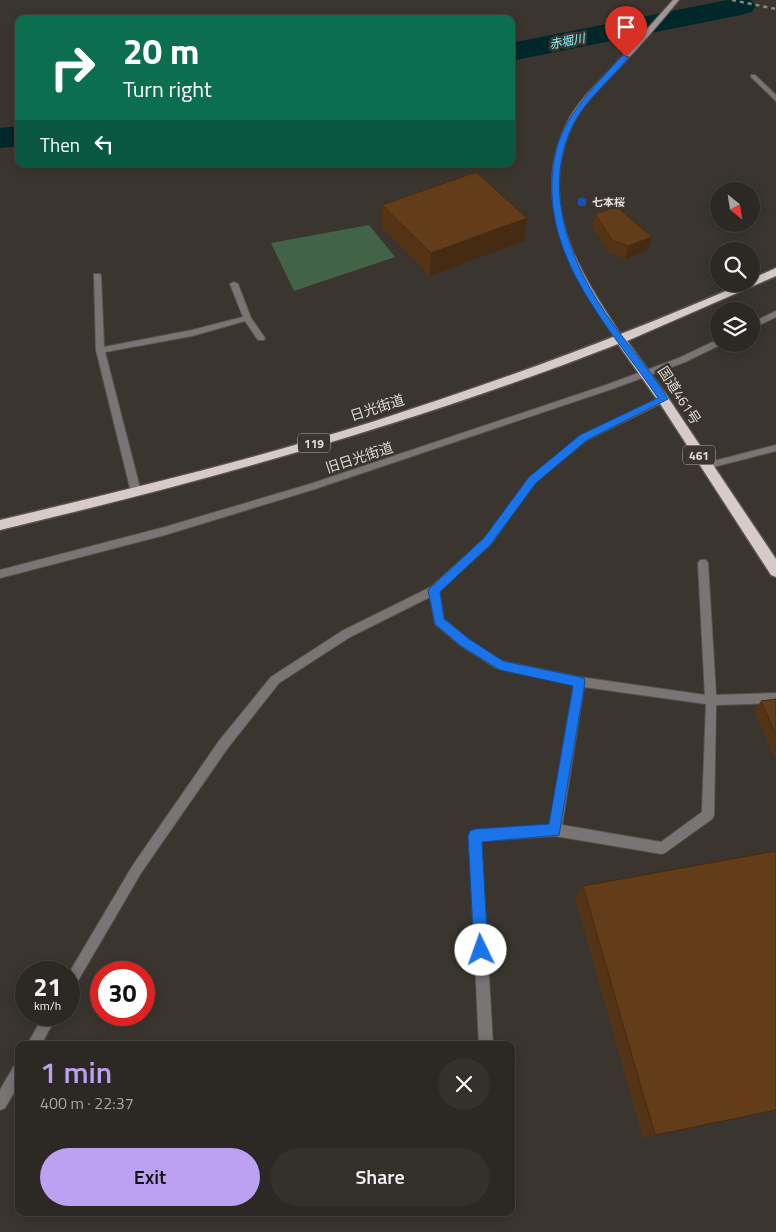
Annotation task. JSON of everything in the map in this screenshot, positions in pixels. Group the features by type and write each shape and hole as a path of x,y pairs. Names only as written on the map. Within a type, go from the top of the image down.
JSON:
{"highway":[{"name":"日光街道","path":"760,280 776,272"},
{"name":"日光街道","path":"0,525 250,462 465,396 620,339 732,292"},
{"name":"国道461号","path":"620,339 646,373 776,571"}],"street":[{"path":"620,339 594,303 576,271 565,242 557,216 555,196 556,163 566,131 574,116 675,2"},
{"path":"753,76 776,99"},
{"path":"97,276 100,350 136,492"},
{"path":"234,284 247,318 261,338"},
{"path":"760,322 776,314"},
{"path":"100,350 192,333 247,318"},
{"name":"旧日光街道","path":"0,574 165,531 312,487 609,387 682,360 710,346"},
{"path":"80,966 137,869 223,745 275,680 346,634 434,590 488,541 532,480 584,438 663,399"},
{"path":"706,466 776,448"},
{"path":"486,1041 475,836 554,830 662,848 708,815 711,700 703,563"},
{"path":"434,590 439,621 465,643 500,665 580,682 711,700 776,698"},
{"path":"554,830 580,682"},
{"path":"36,1041 45,1026"},
{"path":"0,1102 15,1077"}],"green space":[{"path":"369,225 395,257 294,291 271,243"}],"building":[{"path":"476,172 527,218 431,253 382,205"},
{"path":"617,207 652,237 628,246 612,240 595,214"},
{"path":"776,699 776,735 761,701"},
{"path":"776,851 776,1110 655,1135 583,886"}],"waterway":[{"name":"赤堀川","path":"515,51 741,6"},
{"name":"赤堀川","path":"0,138 15,136"}],"railway":[{"path":"732,0 776,9"}],"place":[{"name":"七本桜","path":"582,202"}],"route":[{"path":"481,950 475,836 554,830 580,682 500,665 488,658 465,643 439,621 434,590 488,541 532,480 584,438 663,399 637,360 594,303 576,271 557,216 555,196 556,163 566,131 574,116 626,57"}]}
